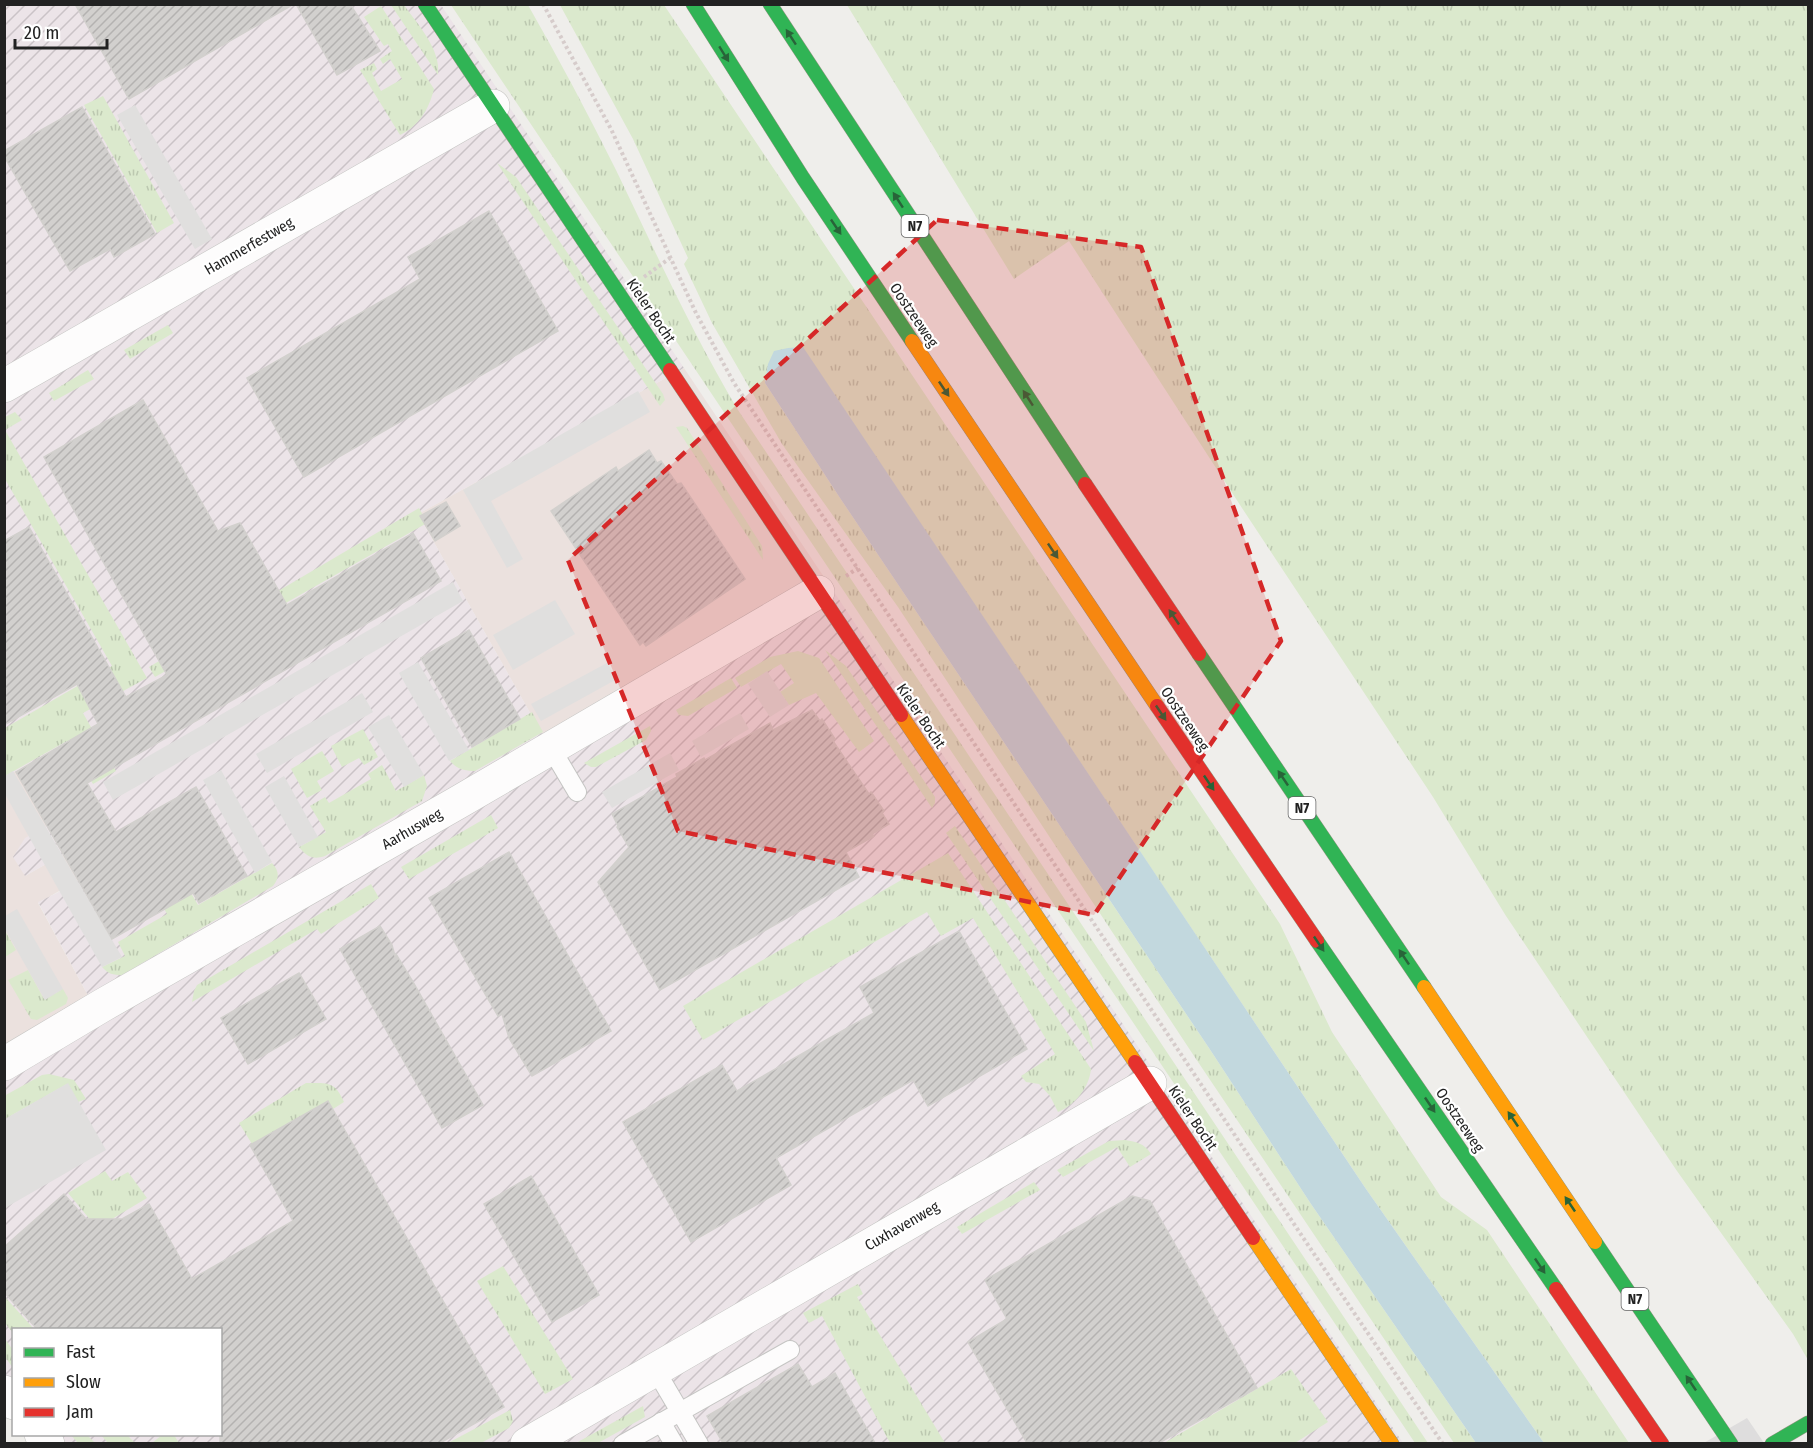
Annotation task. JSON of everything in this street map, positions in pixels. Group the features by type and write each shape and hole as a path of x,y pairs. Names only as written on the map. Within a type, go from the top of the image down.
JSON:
{"main road":[{"name":"Kieler Bocht","path":"425,4 1392,1443"},
{"name":"Oostzeeweg","path":"693,4 803,178 1176,735 1662,1443"},
{"name":"N7","path":"770,4 1073,467 1731,1443"},
{"path":"1773,1443 1809,1423"}],"street":[{"name":"Hammerfestweg","path":"4,386 493,106"},
{"name":"Aarhusweg","path":"4,1064 818,592"},
{"name":"Cuxhavenweg","path":"526,1443 1150,1083"}],"lane":[{"path":"552,748 577,792"},
{"path":"623,1443 790,1350"},
{"path":"655,1369 699,1443"},
{"path":"661,1422 674,1443"}],"path":[{"name":"Kieler Bocht","path":"543,4 611,129 696,313 734,383 1304,1239 1443,1443"}],"highlighted area":[{"path":"937,220 1141,247 1281,641 1094,915 678,831 568,560"}],"shaded area":[{"path":"5,5 441,5 684,368 418,514 551,750 832,589 1403,1443 37,1443 31,1436 222,1436 222,1328 12,1328 12,1413 5,1403 5,1069 99,1016 38,902 126,853 111,827 25,876 13,857 25,838 94,800 65,744 5,777"},
{"path":"135,105 212,239 195,249 117,115"},
{"path":"684,368 832,589 551,750 418,514"},
{"path":"638,391 650,412 491,501 523,559 507,568 463,490"},
{"path":"453,582 463,601 113,800 103,782"},
{"path":"555,600 575,634 513,670 493,635"},
{"path":"418,662 469,750 449,761 399,673"},
{"path":"607,663 617,679 541,721 531,704"},
{"path":"767,671 789,705 770,717 748,684"},
{"path":"362,693 373,712 267,773 256,754"},
{"path":"740,713 749,729 701,757 692,741"},
{"path":"389,715 424,775 404,787 368,727"},
{"path":"65,744 95,800 25,876 111,827 126,853 38,903 99,1016 5,1069 5,777"},
{"path":"670,753 679,770 612,808 602,792"},
{"path":"221,770 272,862 255,873 203,780"},
{"path":"13,771 122,957 102,967 5,794 5,776"},
{"path":"284,776 318,837 299,847 265,787"},
{"path":"17,909 63,989 45,1000 5,929 5,916"},
{"path":"68,1083 106,1150 5,1208 5,1119"}],"green space":[{"path":"391,5 404,5 422,29 436,56 438,75"},
{"path":"451,5 528,5 595,128 689,322 738,410 1428,1443 1415,1443"},
{"path":"560,5 664,5 1280,924 1332,1032 1441,1197 1487,1230 1629,1443 1544,1443 1366,1189 803,348 788,348 768,365 765,383 1311,1204 1476,1443 1454,1443 1194,1056 898,607 782,444 712,323 684,264 688,258 633,139"},
{"path":"847,5 1808,5 1808,1360 1793,1334 1677,1171 1506,916 1433,797 1069,241 1014,279"},
{"path":"381,6 434,89 418,122 400,135 360,70 374,63 377,69 372,73 381,91 402,79 390,59 383,64 380,59 392,51 388,44 384,46 364,17"},
{"path":"103,96 174,223 157,233 84,105"},
{"path":"497,163 516,177 663,394 665,400 660,406"},
{"path":"168,325 173,333 130,359 124,350"},
{"path":"88,370 94,379 54,401 49,393"},
{"path":"15,412 22,420 5,430 5,417"},
{"path":"676,427 687,428 762,546 763,560"},
{"path":"5,430 147,678 83,713 116,771 93,784 67,741 5,776 5,728 112,666 5,479"},
{"path":"419,508 427,523 155,677 149,667"},
{"path":"825,650 846,666 935,797 932,808"},
{"path":"798,651 819,658 874,741 859,752 816,693 789,705 780,692 794,683 781,664 741,687 735,678 770,657"},
{"path":"731,678 737,688 688,716 679,715 676,710"},
{"path":"532,712 543,732 475,771 461,769 450,761"},
{"path":"650,726 651,731 646,740 596,767 584,763"},
{"path":"363,729 378,757 364,765 359,758 342,767 331,746"},
{"path":"322,751 334,771 317,781 322,790 307,798 291,769"},
{"path":"382,765 396,791 424,775 427,786 422,801 325,856 314,858 305,853 299,847 326,832 310,806 325,797 329,803 371,779 368,774"},
{"path":"491,815 498,828 409,879 401,867"},
{"path":"147,817 198,905 272,863 278,877 273,886 122,975 113,974 102,967 125,956 118,942 167,914 121,831"},
{"path":"955,826 1086,1022 1094,1051 946,833"},
{"path":"948,853 1091,1069 1084,1089 1070,1105 1058,1112 1050,1096 1039,1084 1026,1082 1021,1076 1055,1054 973,918 941,936 927,912 703,1040 683,1006"},
{"path":"371,884 379,898 321,934 317,929 192,1002 197,985"},
{"path":"4,929 16,950 5,957 4,957"},
{"path":"28,970 44,999 63,989 68,998 66,1004 37,1020 31,1019 8,980"},
{"path":"49,1074 74,1080 86,1099 78,1102 67,1084 5,1119 4,1096 42,1075"},
{"path":"306,1083 320,1083 334,1087 344,1102 333,1109 328,1101 252,1144 239,1123"},
{"path":"1125,1140 1146,1147 1151,1154 1130,1167 1117,1147 1063,1177 1057,1170 1109,1141"},
{"path":"105,1171 112,1181 128,1172 147,1198 97,1228 68,1193"},
{"path":"1034,1182 1040,1190 962,1234 957,1227"},
{"path":"503,1266 573,1379 545,1394 477,1281"},
{"path":"858,1284 863,1294 857,1297 945,1443 890,1443 822,1316 809,1323 803,1313"},
{"path":"4,1297 33,1328 12,1328 12,1332 5,1323"},
{"path":"5,1339 12,1349 12,1367 5,1357"},
{"path":"1291,1369 1328,1422 1295,1443 1164,1443"},
{"path":"643,1406 645,1417 598,1443 576,1443"},
{"path":"510,1410 513,1421 509,1428 481,1443 448,1443"},
{"path":"72,1436 88,1436 95,1443 78,1443"},
{"path":"102,1436 128,1436 135,1443 108,1443"},
{"path":"161,1436 175,1436 179,1443 152,1443"}],"water":[{"path":"803,347 1366,1189 1544,1443 1476,1443 1311,1204 765,383 768,364 774,351"}],"pier":[{"path":"1747,1418 1764,1443 1702,1444"}],"building":[{"path":"75,4 294,4 129,99"},
{"path":"296,4 350,4 380,51 337,75"},
{"path":"82,107 155,234 114,257 110,249 70,271 4,156 4,151"},
{"path":"489,211 558,331 304,477 247,378 420,279 408,257"},
{"path":"143,400 218,531 240,523 287,605 413,533 441,581 87,783 116,832 196,787 247,876 199,903 193,893 112,939 16,772 98,724 77,684 4,725 4,541 29,527 126,697 167,675 44,457"},
{"path":"649,450 657,463 661,461 677,484 681,483 745,579 646,646 643,642 640,645 551,511 616,467 618,471"},
{"path":"446,502 460,526 435,541 420,516"},
{"path":"469,630 520,719 472,747 421,658"},
{"path":"812,710 820,721 822,719 835,739 833,741 869,794 871,792 884,811 882,813 889,824 872,834 874,836 846,852 859,877 660,990 598,882 629,847 612,814 677,777 676,774 770,723 773,730"},
{"path":"509,852 611,1031 532,1076 509,1038 502,1014 498,1016 429,898"},
{"path":"380,926 392,945 395,956 396,954 413,982 483,1105 442,1128 340,949"},
{"path":"959,931 1027,1049 928,1106 913,1080 776,1158 791,1185 691,1242 623,1122 722,1065 737,1091 874,1013 860,987"},
{"path":"299,973 326,1019 248,1064 221,1018"},
{"path":"328,1101 504,1407 440,1443 220,1443 220,1436 222,1436 222,1328 36,1328 4,1292 4,1247 64,1194 86,1219 122,1219 149,1204 192,1279 293,1221 250,1145"},
{"path":"531,1176 599,1295 552,1322 484,1204"},
{"path":"1132,1196 1150,1201 1257,1388 1159,1443 1027,1443 968,1342 1007,1319 985,1280"},
{"path":"798,1364 812,1387 835,1373 875,1443 723,1443 707,1416"}],"traffic: fast":[{"path":"425,4 670,370"},
{"path":"693,4 803,178 912,341"},
{"path":"770,4 1085,484"},
{"path":"1199,654 1424,987"},
{"path":"1317,941 1556,1289"},
{"path":"1595,1242 1731,1444"},
{"path":"1772,1444 1808,1423"}],"traffic: slow":[{"path":"912,341 1157,706"},
{"path":"901,715 1135,1062"},
{"path":"1424,987 1595,1242"},
{"path":"1253,1238 1392,1444"}],"traffic: jam":[{"path":"670,370 901,715"},
{"path":"1085,484 1199,654"},
{"path":"1157,706 1317,941"},
{"path":"1135,1062 1253,1238"},
{"path":"1556,1289 1662,1444"}]}
